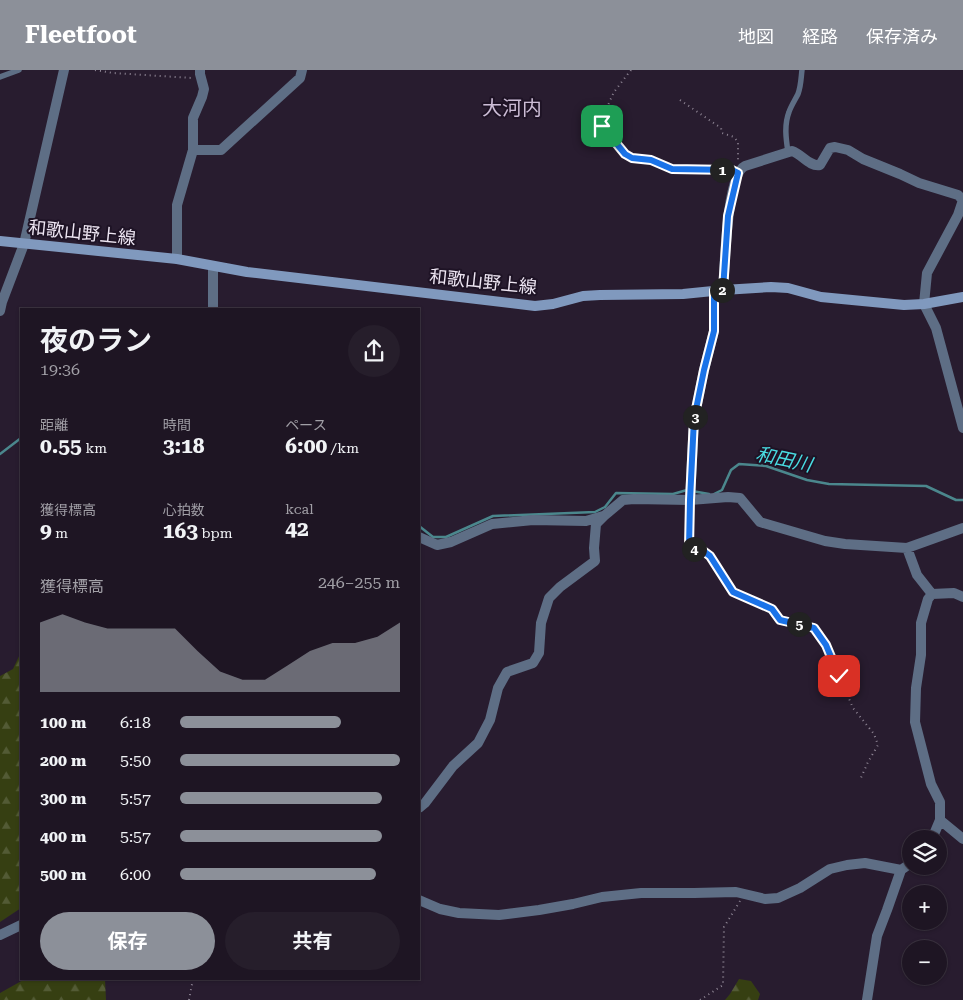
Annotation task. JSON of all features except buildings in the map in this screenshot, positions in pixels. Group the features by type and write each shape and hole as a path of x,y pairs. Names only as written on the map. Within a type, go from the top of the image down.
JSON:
{"main road":[{"name":"和歌山野上線","path":"0,241 177,259 247,272 535,306 600,294 683,294 771,287 788,288 813,295 904,305 924,304 963,297"}],"street":[{"path":"0,311 24,244 64,70"},
{"path":"193,150 221,150 300,78 302,70"},
{"path":"177,259 177,205 193,150 193,118 204,89 201,74"},
{"path":"690,500 694,419 714,331 728,216 739,171 745,166 788,152 798,153 812,165 816,166 820,165 830,148 835,147 848,150 862,160 919,183 958,195 963,200 958,214 927,273 924,304 936,328 963,428"},
{"path":"213,266 213,308"},
{"path":"420,807 453,766 478,743 490,720 498,688 507,672 533,663 540,653 541,623 549,598 560,587 595,561 596,524 623,500 634,498 690,500 740,498 760,522 825,541 845,544 906,548 963,528"},
{"path":"420,537 437,545 451,542 492,524 533,520 586,521 604,516"},
{"path":"906,548 917,575 932,594"},
{"path":"936,830 940,820 940,802 931,784 916,722 916,688 921,655 921,623 928,599 932,594 954,593 963,597"},
{"path":"940,820 963,839"},
{"path":"420,900 440,909 458,913 499,915 539,910 602,897 641,894 736,892 765,899 778,898 800,888 830,869 847,864 865,863 901,870 877,936 867,1000"},
{"path":"0,935 20,925"}],"lane":[{"path":"0,77 19,70"},
{"path":"788,152 786,122 798,92 802,70"}],"path":[{"path":"95,70 113,73 201,74"},
{"path":"631,70 614,92 600,123 625,154 632,158 651,160 672,169 739,171 738,142 734,137 722,133 721,128 680,100"},
{"path":"690,500 689,548 702,550 710,556 733,592 772,609 780,620 814,628 826,645 853,708 874,734 878,745 860,780"},
{"path":"700,1000 723,985 724,927 745,894"},
{"path":"189,1000 193,980"}],"green space":[{"path":"20,654 20,909 0,922 0,676 13,669"},
{"path":"739,979 751,981 760,994 758,1000 725,1000"},
{"path":"23,980 105,980 106,1000 0,1000 0,993"}],"waterway":[{"name":"和田川","path":"0,454 20,439"},
{"name":"和田川","path":"714,494 722,490 731,470 739,464 766,466 807,480 829,484 926,486 956,500 963,500"},
{"name":"和田川","path":"420,527 433,537 446,537 493,516 595,512 605,507 616,493 673,494 687,490"},
{"name":"和田川","path":"692,491 709,494"}],"district":[{"name":"大河内","path":"512,108"}],"route":[{"path":"602,126 625,154 632,158 651,160 672,169 732,170 738,173 728,216 723,290 714,291 714,331 694,419 689,548 702,550 710,556 733,592 772,609 780,620 814,628 826,645 839,676"}]}
